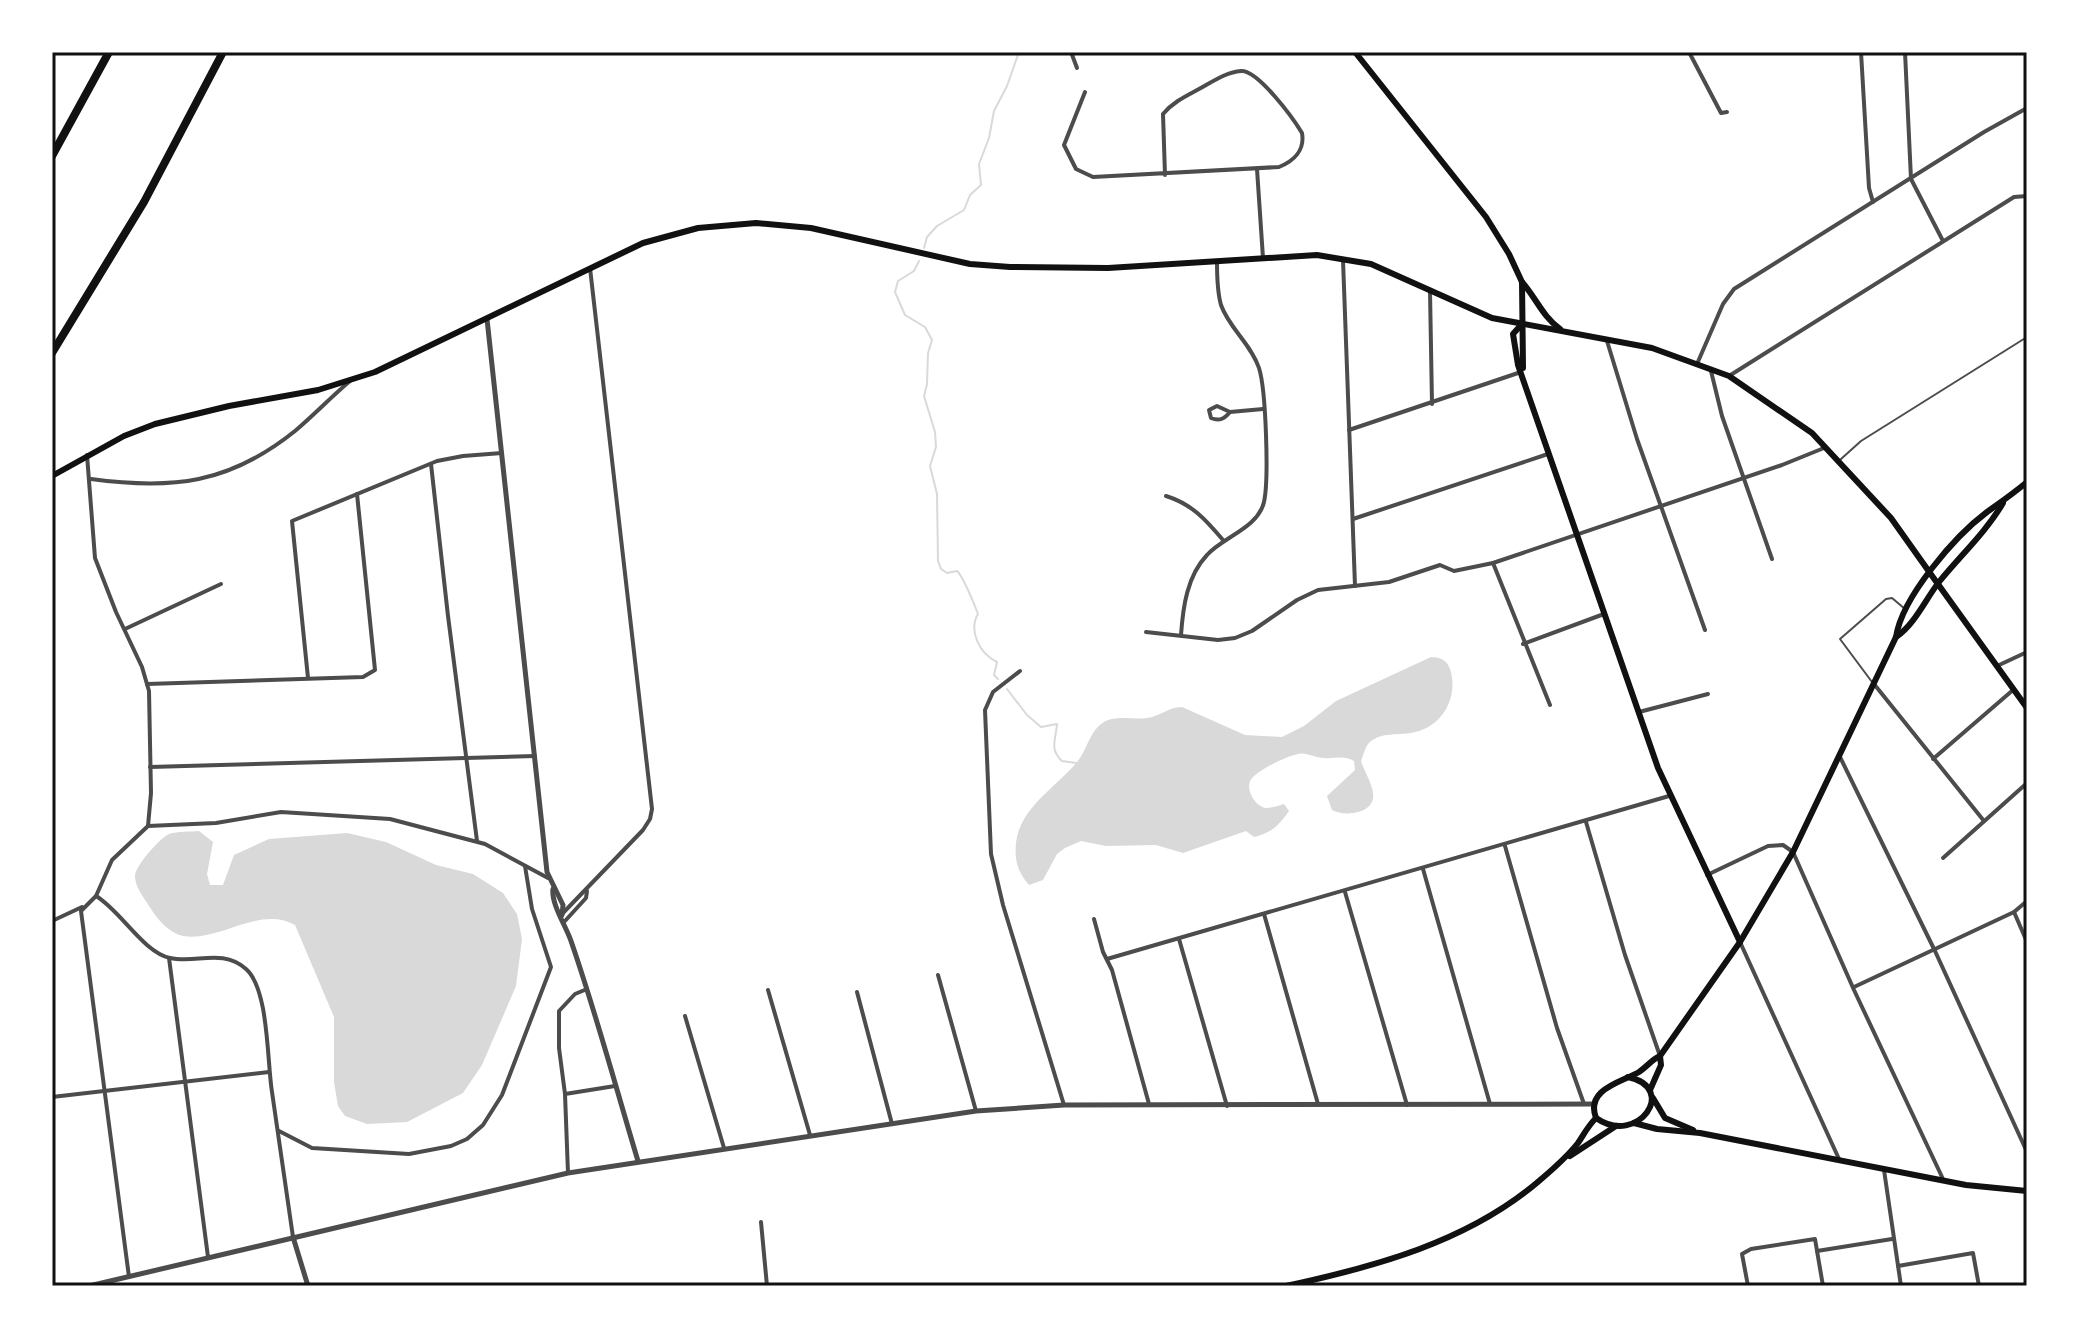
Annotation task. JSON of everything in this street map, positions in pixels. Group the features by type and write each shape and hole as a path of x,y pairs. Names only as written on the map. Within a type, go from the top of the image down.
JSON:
{"highway":[{"path":"52,156 109,52"},
{"path":"52,353 144,202 223,52"}],"main road":[{"path":"1355,52 1486,217 1545,317 1563,331"},
{"path":"52,476 124,436 164,421 318,390 352,380 391,365 631,248 669,235 710,227 756,223 811,228 970,264 1010,267 1108,268 1317,255 1343,257 1371,264 1492,318 1652,348 1729,376 1812,433 1840,460 1900,528 2027,708"},
{"path":"1522,282 1523,372 1669,796 1740,942"},
{"path":"1571,1154 1596,1118 1595,1104 1603,1091 1618,1080 1637,1073 1651,1059 1660,1056 1740,942 1793,852 1906,610 1930,573 1987,512 2027,482"},
{"path":"1896,637 1906,630 1938,584 1993,520 2003,502"},
{"path":"1965,533 1974,541"},
{"path":"1650,1090 1661,1065 1660,1056"},
{"path":"1628,1077 1636,1078 1650,1090 1665,1118 1700,1133"},
{"path":"1634,1123 1648,1112 1653,1098"},
{"path":"1596,1118 1609,1126 1634,1123 1649,1128 1700,1133 1944,1181 2027,1191"},
{"path":"1286,1286 1352,1272 1424,1248 1504,1206 1571,1154 1616,1126"}],"street":[{"path":"1071,52 1077,68"},
{"path":"1689,52 1721,113 1727,112"},
{"path":"1861,52 1869,188 1873,202"},
{"path":"1905,52 1911,179 1943,241"},
{"path":"1085,92 1064,145 1076,169 1093,177 1165,175 1257,169 1287,164 1300,152 1303,138 1296,124 1261,81 1244,71 1225,75 1172,103 1163,114 1165,175"},
{"path":"1697,364 1723,304 1734,289 2027,108"},
{"path":"1257,169 1263,258"},
{"path":"1729,376 2014,197 2027,196"},
{"path":"1343,257 1355,586"},
{"path":"1181,636 1193,574 1207,554 1258,514 1263,505 1266,481 1259,368 1251,350 1222,307 1217,288 1217,262"},
{"path":"563,918 586,898 587,891 648,823 652,809 590,268"},
{"path":"1429,288 1432,404"},
{"path":"487,319 548,878 563,905 563,918 638,1161"},
{"path":"1606,338 1705,630"},
{"path":"1711,368 1722,416 1772,559"},
{"path":"1349,430 1523,372"},
{"path":"91,479 161,485 190,482 222,473 287,437 352,380"},
{"path":"1230,412 1224,418 1215,420 1211,418 1209,410 1217,406 1230,412 1263,409"},
{"path":"1146,632 1218,640 1235,638 1252,631 1297,600 1318,590 1389,582 1440,565 1454,571 1493,563 1813,454 1826,446"},
{"path":"308,678 292,521 431,464 463,456 502,453"},
{"path":"1353,519 1551,453"},
{"path":"52,921 84,906 96,896 112,860 148,826 151,804 147,684 95,558 87,455"},
{"path":"431,464 477,841"},
{"path":"147,684 363,677 373,672 371,622 357,494"},
{"path":"1166,496 1184,501 1200,513 1223,540"},
{"path":"1493,563 1550,705"},
{"path":"125,629 221,584"},
{"path":"1523,644 1605,614"},
{"path":"1997,666 2027,652"},
{"path":"1020,671 993,692 985,710 990,845 1003,905 1064,1105"},
{"path":"1874,684 1984,821"},
{"path":"1933,759 2013,690"},
{"path":"1639,712 1708,694"},
{"path":"150,767 535,756"},
{"path":"1840,757 1935,951 2027,1152"},
{"path":"1943,858 2027,783"},
{"path":"1107,959 1669,796"},
{"path":"148,826 216,823 281,812 342,814 399,821 499,849 548,878"},
{"path":"1586,822 1625,955 1660,1056"},
{"path":"1707,875 1768,846 1783,845 1793,852 1944,1181"},
{"path":"1505,846 1557,1028 1584,1104"},
{"path":"279,1131 312,1148 409,1154 451,1146 467,1139 483,1125 507,1084 551,967 532,909 525,866"},
{"path":"1423,869 1490,1104"},
{"path":"1345,891 1407,1105"},
{"path":"96,896 111,905 150,947 169,958 211,956 233,961 246,969 257,988 266,1027 269,1072 293,1237 308,1286"},
{"path":"1853,988 2014,912 2027,901"},
{"path":"84,906 81,911 129,1277"},
{"path":"2014,912 2027,942"},
{"path":"1264,914 1318,1104"},
{"path":"1094,919 1149,1105"},
{"path":"1179,938 1227,1106"},
{"path":"1740,942 1840,1161"},
{"path":"169,958 208,1257"},
{"path":"938,975 976,1111"},
{"path":"568,1173 559,1011 575,994 587,989"},
{"path":"768,990 810,1135"},
{"path":"857,992 892,1124"},
{"path":"685,1016 724,1148"},
{"path":"52,1097 269,1072"},
{"path":"565,1094 615,1086"},
{"path":"89,1286 568,1173 976,1111 1064,1105 1595,1104"},
{"path":"1884,1170 1901,1286"},
{"path":"761,1222 767,1286"},
{"path":"1748,1286 1742,1254 1751,1249 1815,1239 1823,1286"},
{"path":"1817,1251 1892,1239"},
{"path":"1898,1266 1973,1253 1979,1286"}],"lane":[{"path":"1840,460 1861,441 2027,337"},
{"path":"1874,684 1840,639 1886,599 1892,598 1906,610"}],"shaded area":[{"path":"1431,657 1443,660 1450,669 1450,699 1441,717 1425,729 1384,736 1368,744 1361,761 1371,785 1373,800 1365,809 1351,813 1332,810 1327,796 1355,770 1354,761 1298,754 1256,774 1250,782 1254,800 1262,807 1284,804 1289,811 1266,833 1254,837 1246,831 1183,853 1156,845 1106,846 1081,841 1057,854 1043,880 1029,885 1020,872 1016,842 1027,815 1077,762 1095,730 1104,722 1151,717 1182,707 1245,735 1282,737 1304,726 1336,701"},
{"path":"199,831 213,842 207,874 210,885 223,885 234,855 269,839 347,833 386,842 436,865 473,874 503,893 517,914 522,939 516,986 482,1065 463,1093 407,1122 367,1124 345,1116 338,1106 334,1082 334,1017 295,925 268,919 211,934 183,936 161,922 138,889 136,871 160,841 169,834"}],"waterway":[{"path":"924,248 927,237 937,226 964,210 970,195 981,185 979,164 989,138 994,111 1019,52"},
{"path":"919,261 914,271 898,281 895,292 905,315 925,327 932,340 924,396 935,432 936,447 930,466 937,494 938,561 947,573 957,571 965,585 978,614 974,628 977,641 985,654 997,662 994,675 998,679"},
{"path":"1007,689 1027,715 1041,727 1057,724 1054,744 1058,757 1062,761 1076,763"}]}
